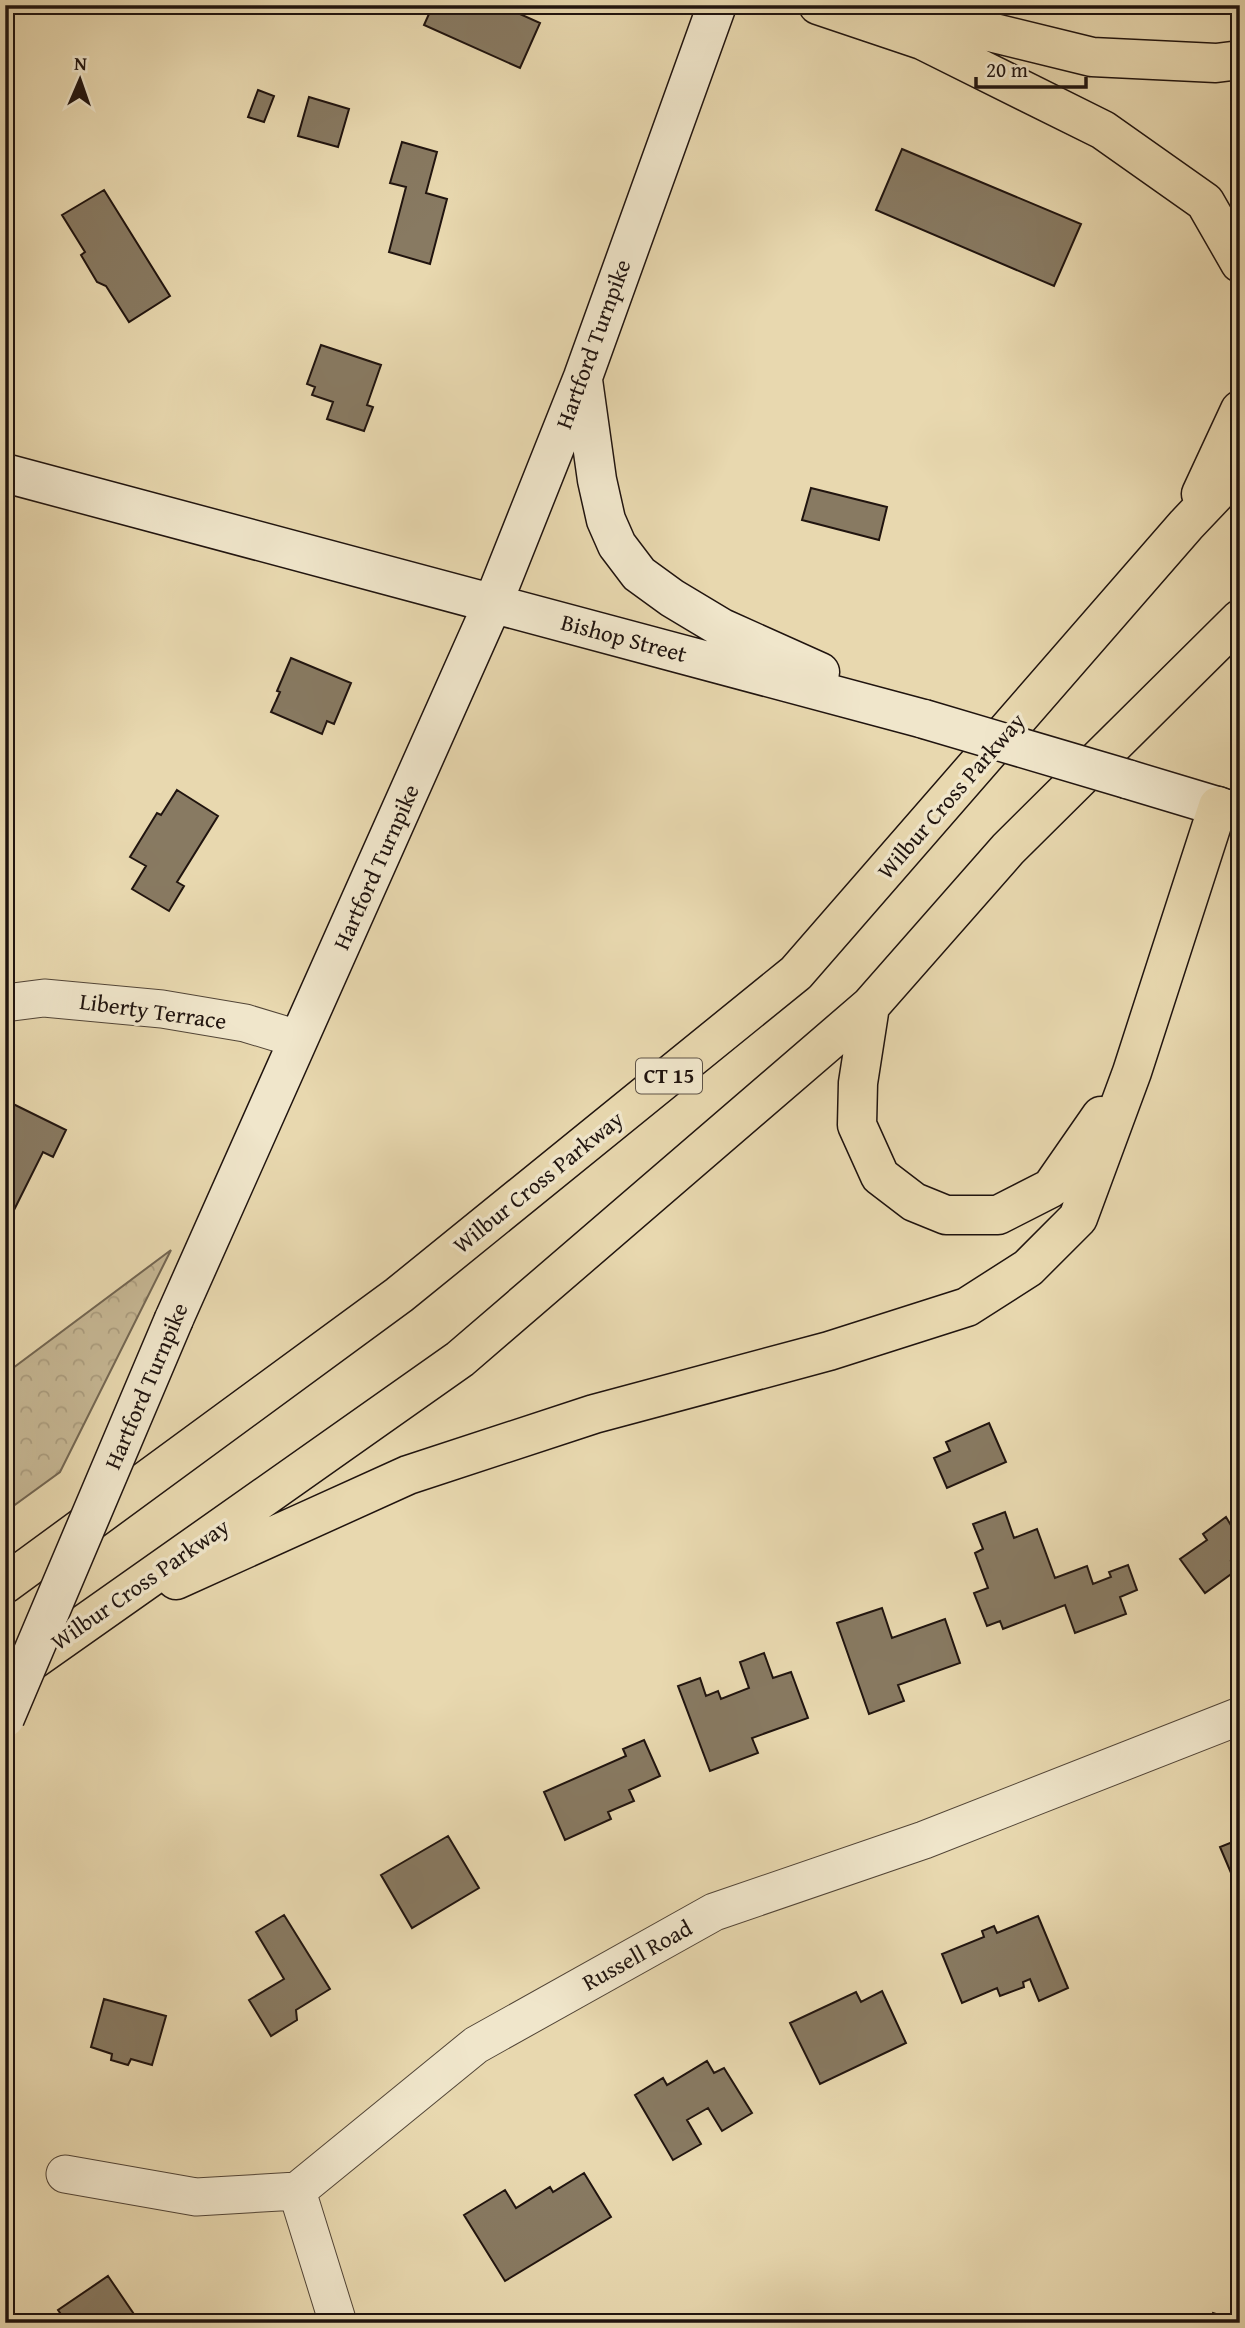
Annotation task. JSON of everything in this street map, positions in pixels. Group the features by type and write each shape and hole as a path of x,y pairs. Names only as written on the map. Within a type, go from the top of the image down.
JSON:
{"highway":[{"path":"818,5 922,40 1103,130 1205,202 1240,263"},
{"path":"904,5 949,22 1092,57 1216,64 1240,60"},
{"path":"1186,525 1240,410"},
{"name":"Wilbur Cross Parkway","path":"5,1584 399,1295 796,973 1186,525 1240,468"},
{"name":"Wilbur Cross Parkway","path":"5,1679 460,1359 870,1006 1009,849 1240,619"},
{"path":"91,1618 408,1475 594,1414 829,1351 967,1307 1028,1268 1078,1217 1229,809"},
{"path":"870,1006 858,1083 858,1125 880,1176 914,1202 946,1215 998,1215 1051,1188 1132,1072"}],"main road":[{"name":"Hartford Turnpike","path":"5,1718 174,1319 493,603 583,377 717,5"},
{"path":"583,377 597,480 606,520 617,545 639,574 672,598 722,628 924,719"},
{"name":"Bishop Street","path":"5,473 924,719 1229,809"}],"street":[{"name":"Liberty Terrace","path":"5,1003 44,998 162,1009 245,1023 298,1039"},
{"name":"Russell Road","path":"297,2191 476,2045 714,1912 924,1840 1240,1716"},
{"path":"65,2174 196,2196 297,2191 338,2323"}],"green space":[{"path":"171,1250 60,1472 5,1512 5,1374"}],"building":[{"path":"433,5 500,5 540,23 520,68 424,25"},
{"path":"258,90 274,96 264,122 248,117"},
{"path":"309,97 349,109 338,147 298,136"},
{"path":"402,142 437,152 426,193 447,199 430,264 389,252 406,187 390,183"},
{"path":"902,149 1081,224 1054,286 876,210"},
{"path":"104,190 170,296 129,322 106,286 97,282 81,255 85,252 62,215"},
{"path":"321,345 381,365 367,405 373,407 364,431 327,419 333,402 312,395 315,387 307,384"},
{"path":"811,488 887,507 879,540 802,520"},
{"path":"291,658 351,683 334,724 327,721 322,734 271,712"},
{"path":"177,790 218,816 177,882 184,886 169,911 132,889 146,866 130,857 157,813 161,815"},
{"path":"5,1100 66,1130 53,1157 43,1152 10,1218 5,1215"},
{"path":"989,1423 1006,1462 947,1488 934,1458 950,1451 946,1442"},
{"path":"1005,1512 1014,1538 1037,1529 1055,1578 1087,1566 1093,1584 1111,1577 1109,1572 1128,1565 1137,1590 1120,1597 1126,1614 1075,1633 1065,1605 1003,1629 1000,1621 987,1626 974,1593 988,1588 975,1553 983,1549 973,1524"},
{"path":"1226,1517 1232,1527 1240,1521 1240,1554 1231,1561 1238,1569 1205,1593 1180,1559 1207,1540 1203,1534"},
{"path":"882,1608 892,1638 945,1619 960,1663 898,1685 904,1701 869,1714 837,1623"},
{"path":"764,1653 773,1678 791,1672 808,1718 752,1738 758,1753 710,1771 678,1686 700,1678 706,1696 718,1691 721,1699 749,1688 740,1662"},
{"path":"644,1740 660,1776 629,1790 634,1801 608,1812 611,1819 565,1840 544,1792 626,1756 623,1749"},
{"path":"448,1836 479,1888 412,1928 381,1875"},
{"path":"1240,1839 1240,1894 1220,1847"},
{"path":"284,1915 330,1989 296,2010 297,2020 271,2036 249,2000 284,1979 256,1932"},
{"path":"1038,1916 1068,1988 1039,2001 1030,1979 1023,1982 1024,1987 1000,1996 997,1988 962,2003 942,1954 984,1937 982,1931 994,1926 997,1933"},
{"path":"882,1991 906,2043 820,2084 790,2023 856,1992 861,2002"},
{"path":"104,1999 166,2016 152,2065 131,2059 128,2065 111,2060 112,2054 91,2047"},
{"path":"707,2061 714,2073 724,2068 752,2113 722,2131 708,2108 687,2120 701,2144 673,2160 635,2095 663,2078 667,2085"},
{"path":"584,2173 611,2217 505,2281 464,2215 505,2190 516,2208 550,2187 553,2192"},
{"path":"108,2276 140,2323 67,2323 58,2310"},
{"path":"1213,2313 1240,2322 1240,2323 1210,2323"}]}
